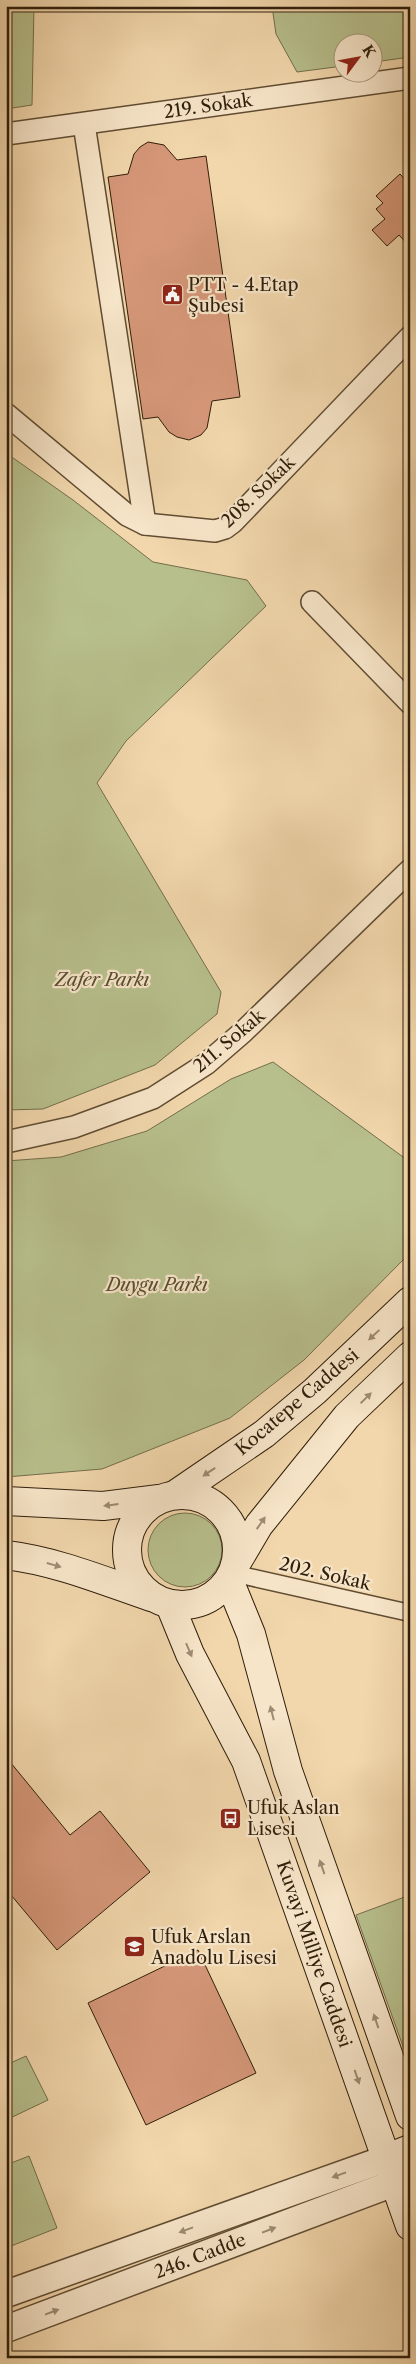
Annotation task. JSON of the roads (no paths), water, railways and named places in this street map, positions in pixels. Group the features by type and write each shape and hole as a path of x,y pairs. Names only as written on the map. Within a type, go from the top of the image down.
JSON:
{"main road":[{"name":"Kocatepe Caddesi","path":"168,1496 264,1434 316,1391 410,1301"},
{"path":"6,1554 84,1574 162,1602 187,1606 204,1602 218,1592 260,1525 341,1423 410,1356"},
{"path":"162,1602 140,1588 131,1573 126,1556 127,1538 133,1522 144,1508 168,1496"},
{"path":"6,1502 103,1506 168,1496 194,1496 210,1502 224,1514 233,1529 238,1546 232,1572"},
{"name":"Kuvayi Milliye Caddesi","path":"232,1572 288,1771 410,2116"},
{"name":"Kuvayi Milliye Caddesi","path":"162,1602 246,1761 400,2167 410,2226"}],"street":[{"name":"219. Sokak","path":"6,134 410,78"},
{"path":"84,124 145,524"},
{"name":"208. Sokak","path":"6,414 112,504 145,524 215,531 225,528 410,337"},
{"path":"312,602 410,703"},
{"name":"211. Sokak","path":"6,1142 74,1126 153,1098 206,1064 243,1032 410,870"},
{"name":"202. Sokak","path":"232,1572 410,1613"},
{"name":"246. Cadde","path":"6,2294 400,2167"},
{"name":"246. Cadde","path":"6,2329 400,2167"}],"place":[{"name":"PTT - 4.Etap Şubesi","path":"172,295"},
{"name":"Ufuk Aslan Lisesi","path":"231,1818"},
{"name":"Ufuk Arslan Anadolu Lisesi","path":"135,1947"}],"park label":[{"name":"Zafer Parkı","path":"102,980"},
{"name":"Duygu Parkı","path":"157,1285"}]}
